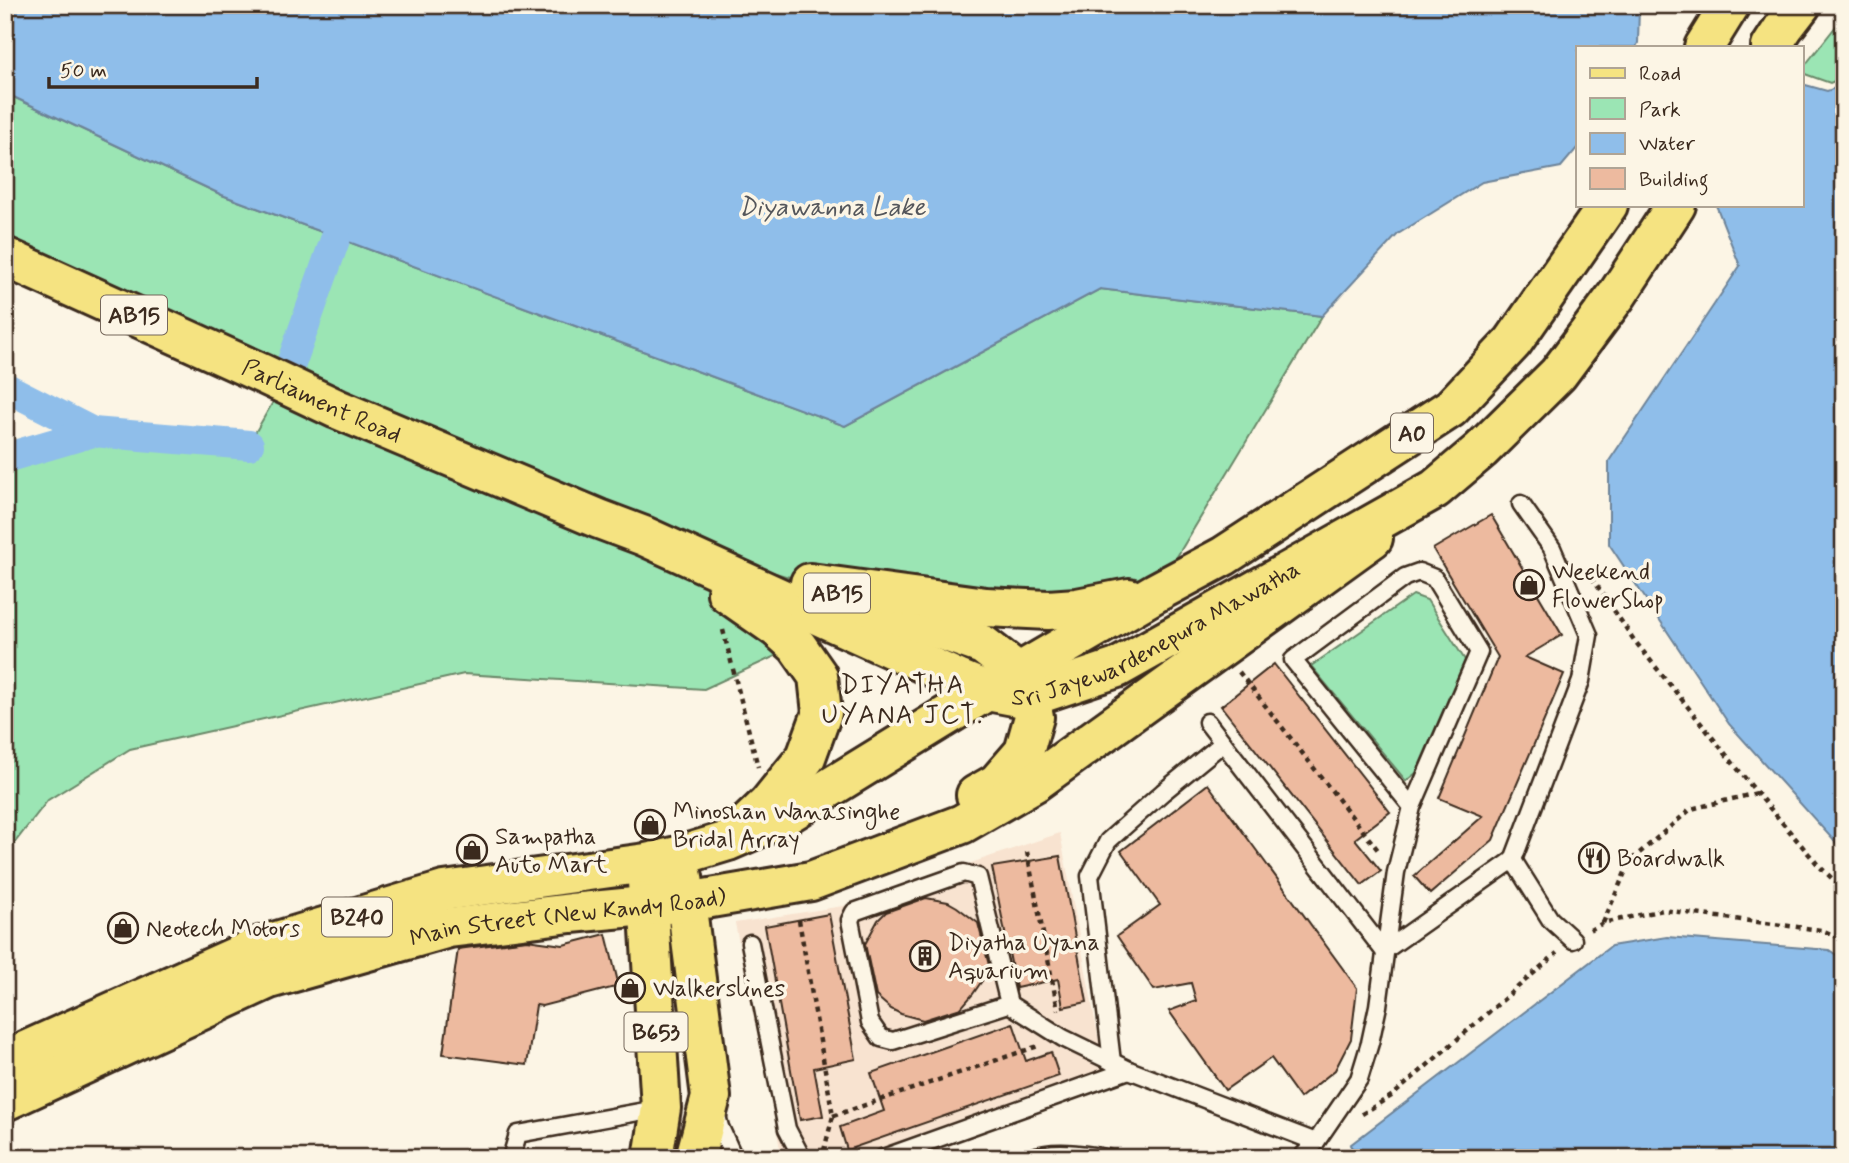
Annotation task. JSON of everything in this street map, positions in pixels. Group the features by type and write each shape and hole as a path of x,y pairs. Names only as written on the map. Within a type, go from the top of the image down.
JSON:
{"main road":[{"path":"1705,46 1730,5"},
{"name":"Sri Jayewardenepura Mawatha","path":"1012,687 1155,593 1224,556 1451,408 1513,342 1607,206"},
{"name":"Sri Jayewardenepura Mawatha","path":"1012,687 1117,668 1435,489 1481,450 1558,374 1617,295 1673,211"},
{"name":"Parliament Road","path":"5,257 337,410 644,536 958,679 1012,687"},
{"path":"864,862 962,824 1035,782 1353,554 1435,489"},
{"path":"644,536 777,628 797,646 818,676 822,713 806,757 768,804 728,841"},
{"name":"Parliament Road","path":"644,536 810,583 983,645 1012,687"},
{"path":"810,583 986,607 1048,610 1077,608 1155,593"},
{"path":"864,862 996,783 1024,752 1034,717 1012,687"},
{"name":"Main Street (New Kandy Road)","path":"5,1060 257,947 444,891 664,859 728,841 779,819 1012,687"},
{"path":"664,859 687,902"},
{"path":"648,906 664,859"},
{"name":"Main Street (New Kandy Road)","path":"5,1101 269,979 449,928 687,902 811,881 864,862"},
{"name":"B653","path":"687,902 711,1097 695,1158"},
{"name":"B653","path":"648,906 661,1108 653,1158"}],"lane":[{"path":"1384,951 1513,860 1581,681 1589,635 1552,548 1521,504"},
{"path":"1301,1158 1316,1142 1359,1079 1373,1031 1396,872 1412,807 1479,652 1434,578 1419,572 1405,577 1293,660 1412,807"},
{"path":"1207,722 1384,951"},
{"path":"1112,1062 1090,876 1108,841 1223,743"},
{"path":"1513,860 1550,919 1573,940"},
{"path":"1009,1004 892,1041 881,1038 870,1022 850,920 854,912 964,873 978,877 1009,1004 1063,1038 1129,1070 1316,1142"},
{"path":"750,943 787,1129 802,1158"},
{"path":"883,1158 1129,1070"},
{"path":"711,1097 720,1127 734,1158"},
{"path":"511,1158 518,1134 661,1108"},
{"path":"1030,1158 1039,1155 1083,1154 1107,1158"}],"path":[{"path":"1583,563 1634,640 1757,793 1819,866 1844,890"},
{"path":"710,581 768,804"},
{"path":"1245,680 1396,872"},
{"path":"1603,923 1630,861 1691,808 1757,793"},
{"path":"1360,1115 1393,1095 1573,940 1603,923 1663,910 1821,930 1844,939"},
{"path":"799,920 833,1116 822,1158"}],"shaded area":[{"path":"1060,833 1105,1073 860,1158 782,1158 735,923 843,906"}],"green space":[{"path":"1844,16 1844,77 1830,83 1804,74 1804,66"},
{"path":"5,93 222,195 845,426 1100,289 1322,316 1155,593 1077,608 810,583 647,536 797,646 704,689 464,674 130,749 48,800 5,855 5,458 93,432 248,445 284,383 5,257"},
{"path":"1413,595 1427,600 1465,660 1416,773 1406,781 1311,666"}],"water":[{"name":"Diyawanna Lake","path":"5,5 1638,5 1639,8 1636,46 1576,46 1576,149 1561,167 1482,182 1398,234 1322,316 1100,289 845,426 222,195 5,93"},
{"path":"1804,85 1827,91 1844,85 1844,852 1729,724 1609,544 1609,461 1740,266 1716,206 1804,206"},
{"path":"1667,937 1829,950 1844,960 1844,1158 1359,1158 1350,1145 1611,946"}],"building":[{"path":"1491,515 1562,635 1525,657 1564,674 1493,840 1430,894 1414,876 1483,816 1439,798 1498,657 1433,549"},
{"path":"1274,664 1390,812 1355,839 1381,871 1362,885 1221,706"},
{"path":"1208,784 1357,988 1351,1039 1335,1070 1300,1098 1271,1058 1225,1090 1169,1011 1196,1001 1191,983 1154,990 1117,936 1160,905 1121,851"},
{"path":"1060,856 1087,1002 1063,1007 1058,979 1016,988 992,867"},
{"name":"Diyatha Uyana Aquarium","path":"926,898 948,902 978,923 990,969 961,1008 923,1020 891,1009 876,996 865,944 878,920 886,912"},
{"path":"829,914 856,1059 814,1068 823,1116 800,1120 765,926"},
{"path":"606,934 619,986 542,1006 536,1005 527,1065 443,1054 458,949 527,940 563,945"},
{"path":"1013,1023 1026,1061 1051,1052 1059,1076 847,1150 840,1127 884,1111 871,1073"}],"waterway":[{"path":"285,381 336,237"},
{"path":"5,387 93,432"},
{"path":"5,458 93,432 249,445"}],"place":[{"name":"Weekend FlowerShop","path":"1529,585"},
{"name":"Minoshan Wanasinghe Bridal Array","path":"650,825"},
{"name":"Sampatha Auto Mart","path":"472,850"},
{"name":"Boardwalk","path":"1594,858"},
{"name":"Neotech Motors","path":"123,928"},
{"name":"Diyatha Uyana Aquarium","path":"925,956"},
{"name":"Walkerslines","path":"630,988"}],"district":[{"name":"DIYATHA UYANA JCT.","path":"903,699"}]}
